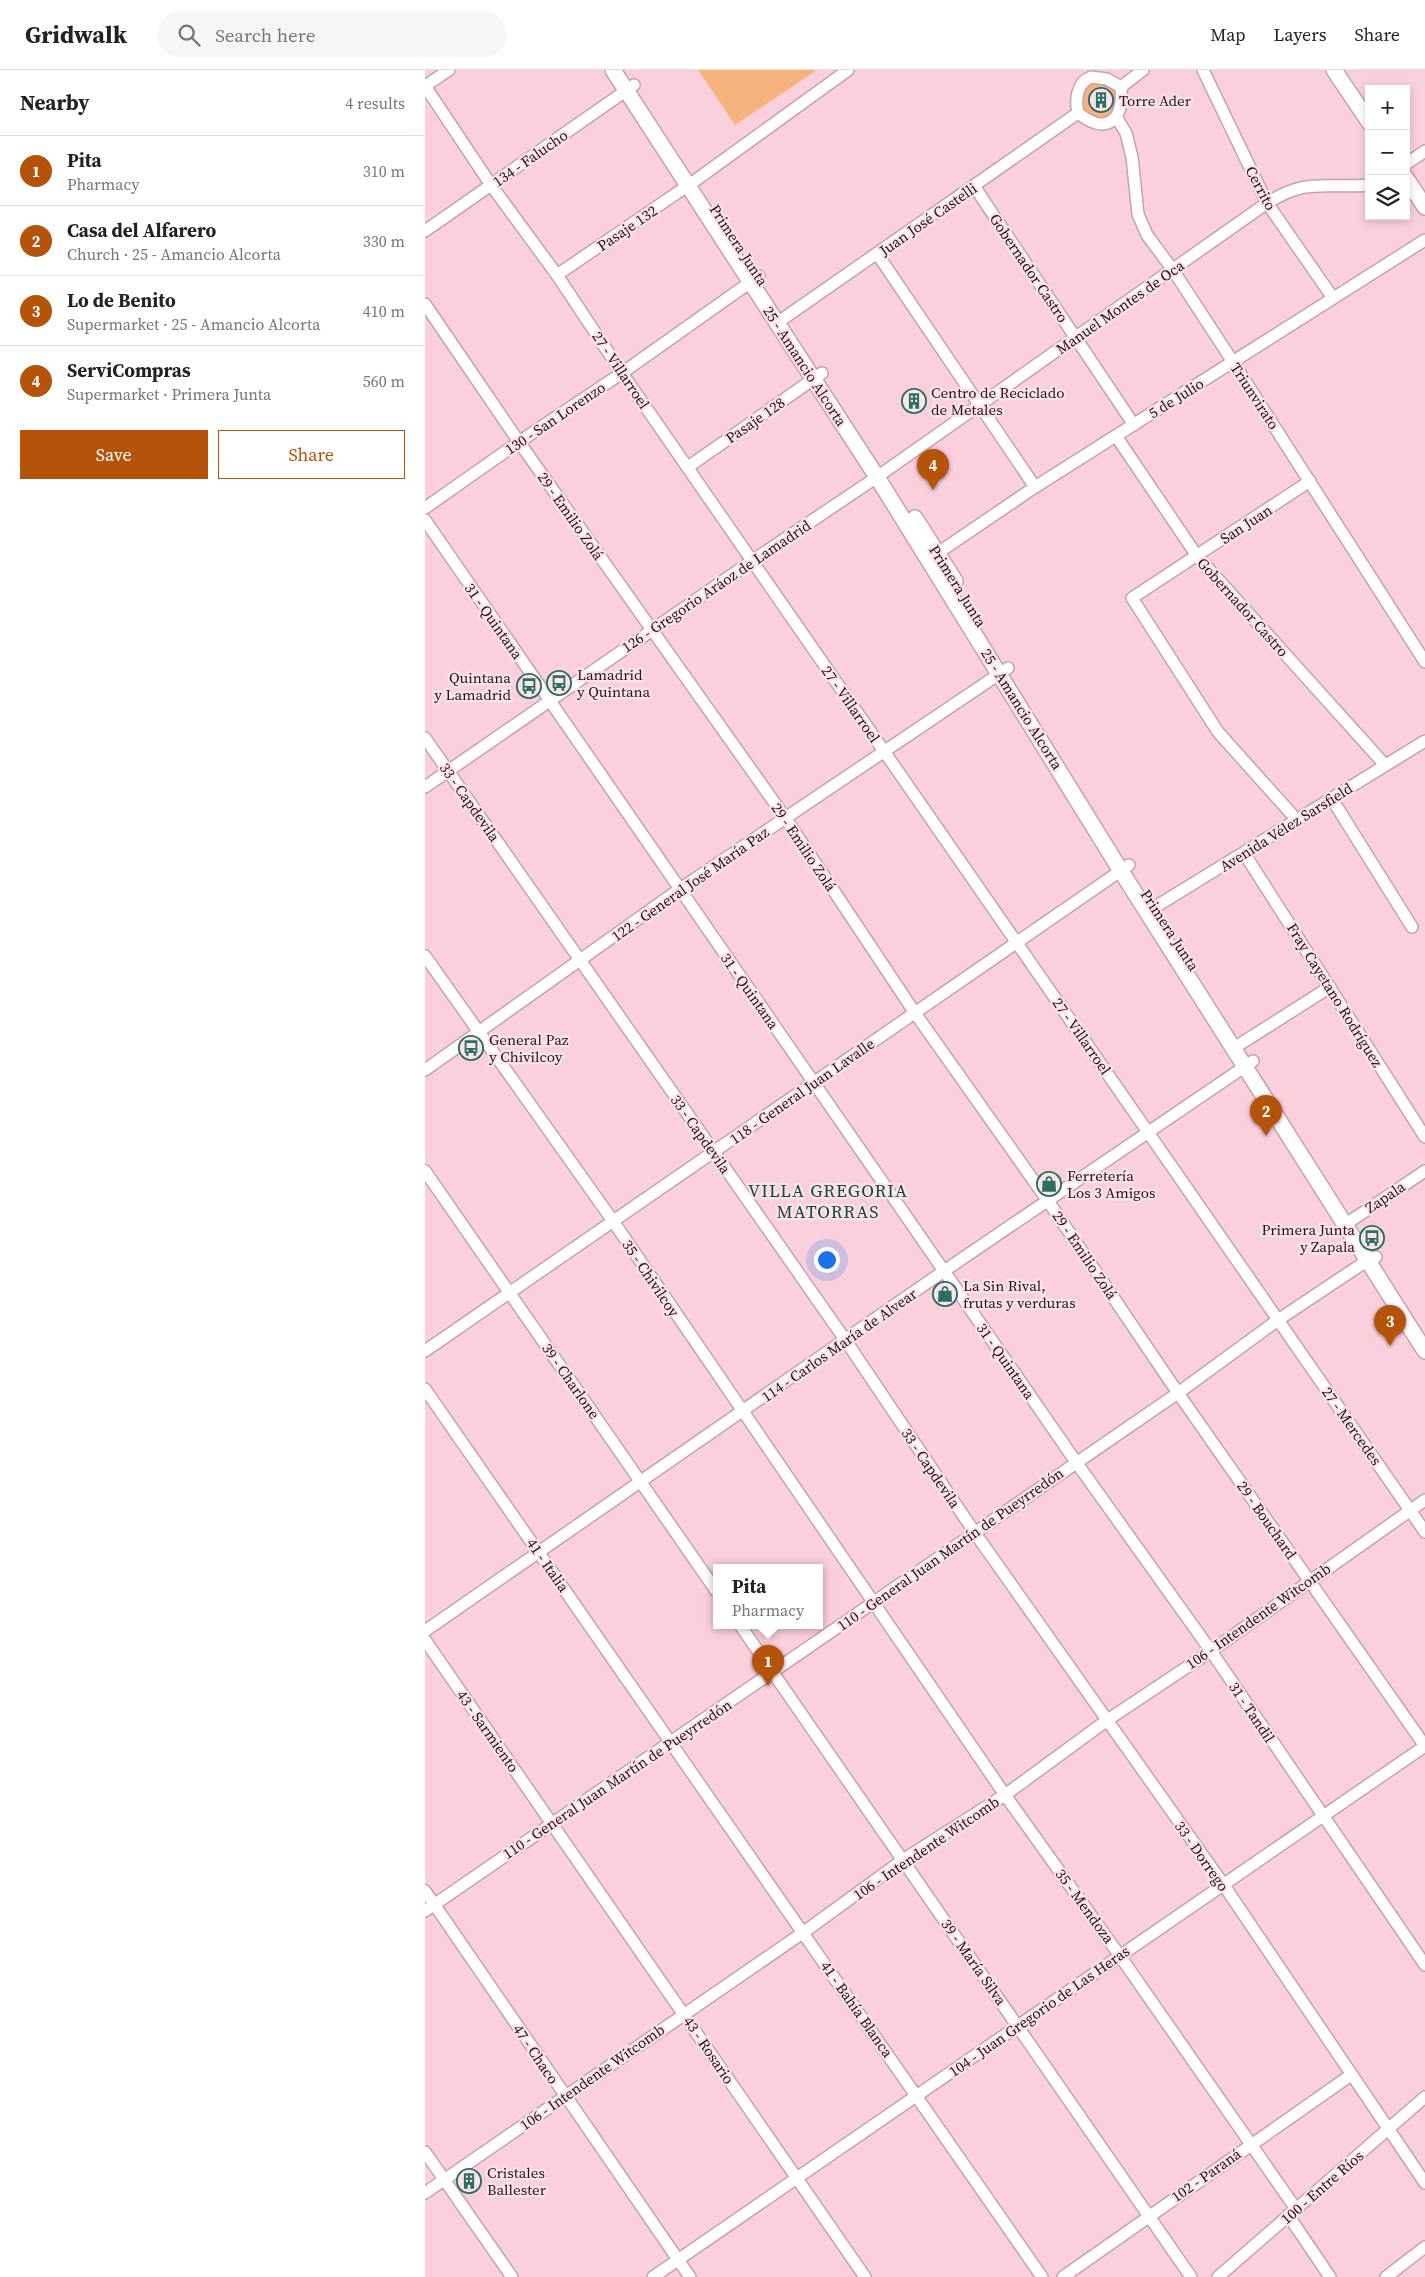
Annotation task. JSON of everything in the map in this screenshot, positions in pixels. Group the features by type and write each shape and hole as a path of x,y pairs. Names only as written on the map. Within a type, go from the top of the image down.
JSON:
{"main road":[{"path":"613,70 630,88"},
{"name":"Primera Junta","path":"625,70 630,88 881,474 1151,910 1372,1258 1425,1336"},
{"path":"1334,70 1365,116"},
{"path":"1410,184 1425,207"},
{"path":"1372,1258 1425,1351"}],"street":[{"path":"425,86 449,70"},
{"name":"Pasaje 132","path":"557,275 692,183 848,70"},
{"path":"1121,86 1143,70"},
{"name":"Cerrito","path":"1203,70 1267,203 1333,298"},
{"path":"1083,74 1107,79 1121,86 1121,102 1117,118 1107,123 1099,122 1085,118 1078,113 1077,95 1083,74"},
{"name":"27 - Villarroel","path":"425,86 491,185 557,275 622,373 1278,1320"},
{"name":"134 - Falucho","path":"425,231 630,88"},
{"name":"Juan José Castelli","path":"782,320 1078,113"},
{"name":"Triunvirato","path":"1117,118 1126,133 1132,157 1138,214 1141,225 1233,362 1425,662"},
{"path":"1410,161 1425,152"},
{"name":"Manuel Montes de Oca","path":"881,474 1285,192 1299,186 1365,185"},
{"name":"Gobernador Castro","path":"975,186 1134,425"},
{"name":"5 de Julio","path":"933,556 1035,487 1425,240"},
{"path":"878,254 1035,487"},
{"name":"130 - San Lorenzo","path":"425,508 755,279"},
{"name":"29 - Emilio Zolá","path":"425,304 519,442 785,819 915,1013 1048,1201 1178,1393"},
{"name":"Pasaje 128","path":"688,467 818,376"},
{"name":"Gobernador Castro","path":"1116,436 1197,556 1385,765"},
{"name":"126 - Gregorio Aráoz de Lamadrid","path":"425,787 752,560 881,474"},
{"name":"San Juan","path":"1297,820 1218,732 1132,598 1310,481"},
{"name":"31 - Quintana","path":"425,520 1076,1462"},
{"name":"122 - General José María Paz","path":"425,1070 680,889 1004,670"},
{"name":"33 - Capdevila","path":"425,738 846,1340 975,1533"},
{"name":"Avenida Vélez Sarsfield","path":"1151,910 1385,765 1424,745"},
{"path":"1332,799 1412,927"},
{"name":"Fray Cayetano Rodríguez","path":"1244,852 1425,1137"},
{"name":"118 - General Juan Lavalle","path":"425,1351 1125,868"},
{"name":"35 - Chivilcoy","path":"425,956 613,1221 742,1413 875,1602"},
{"path":"1239,1046 1330,987"},
{"name":"114 - Carlos María de Alvear","path":"425,1631 742,1413 944,1271 1249,1064"},
{"name":"39 - Charlone","path":"425,1171 713,1586"},
{"name":"Zapala","path":"1350,1221 1425,1171"},
{"name":"110 - General Juan Martín de Pueyrredón","path":"430,1907 1178,1393 1278,1320 1372,1258"},
{"name":"27 - Mercedes","path":"1278,1320 1425,1532"},
{"name":"41 - Italia","path":"425,1389 671,1742"},
{"name":"29 - Bouchard","path":"1178,1393 1425,1746"},
{"name":"31 - Tandil","path":"1076,1462 1211,1651 1425,1965"},
{"name":"106 - Intendente Witcomb","path":"425,2192 804,1932 903,1860 1005,1794 1106,1721 1211,1651 1309,1580 1425,1500"},
{"name":"33 - Dorrego","path":"975,1533 1223,1884 1425,2182"},
{"name":"35 - Mendoza","path":"875,1602 1005,1794 1120,1956 1250,2145 1330,2277"},
{"path":"743,1629 773,1672"},
{"name":"43 - Sarmiento","path":"425,1640 552,1823"},
{"name":"39 - María Silva","path":"773,1672 1191,2277"},
{"name":"41 - Bahía Blanca","path":"671,1742 1042,2277"},
{"name":"104 - Juan Gregorio de Las Heras","path":"653,2277 1425,1746"},
{"name":"43 - Rosario","path":"552,1823 865,2277"},
{"name":"47 - Chaco","path":"425,1891 430,1907 690,2277"},
{"name":"102 - Paraná","path":"1063,2277 1351,2075"},
{"name":"100 - Entre Ríos","path":"1218,2277 1425,2097"},
{"path":"425,2152 512,2277"},
{"path":"1386,2277 1425,2247"}],"shaded area":[{"path":"698,70 817,70 735,125"},
{"path":"1100,82 1109,86 1118,97 1116,108 1108,118 1094,118 1083,110 1081,97 1088,85"}],"place":[{"name":"Torre Ader","path":"1101,100"},
{"name":"Centro de Reciclado de Metales","path":"914,401"},
{"name":"ServiCompras","path":"933,490"},
{"name":"Lamadrid y Quintana","path":"559,683"},
{"name":"Quintana y Lamadrid","path":"529,686"},
{"name":"General Paz y Chivilcoy","path":"471,1048"},
{"name":"Casa del Alfarero","path":"1266,1136"},
{"name":"Ferretería Los 3 Amigos","path":"1049,1184"},
{"name":"Primera Junta y Zapala","path":"1372,1238"},
{"name":"La Sin Rival, frutas y verduras","path":"945,1294"},
{"name":"Lo de Benito","path":"1390,1346"},
{"name":"Pita","path":"768,1686"},
{"name":"Cristales Ballester","path":"469,2181"}],"district":[{"name":"VILLA GREGORIA MATORRAS","path":"828,1200"}]}
